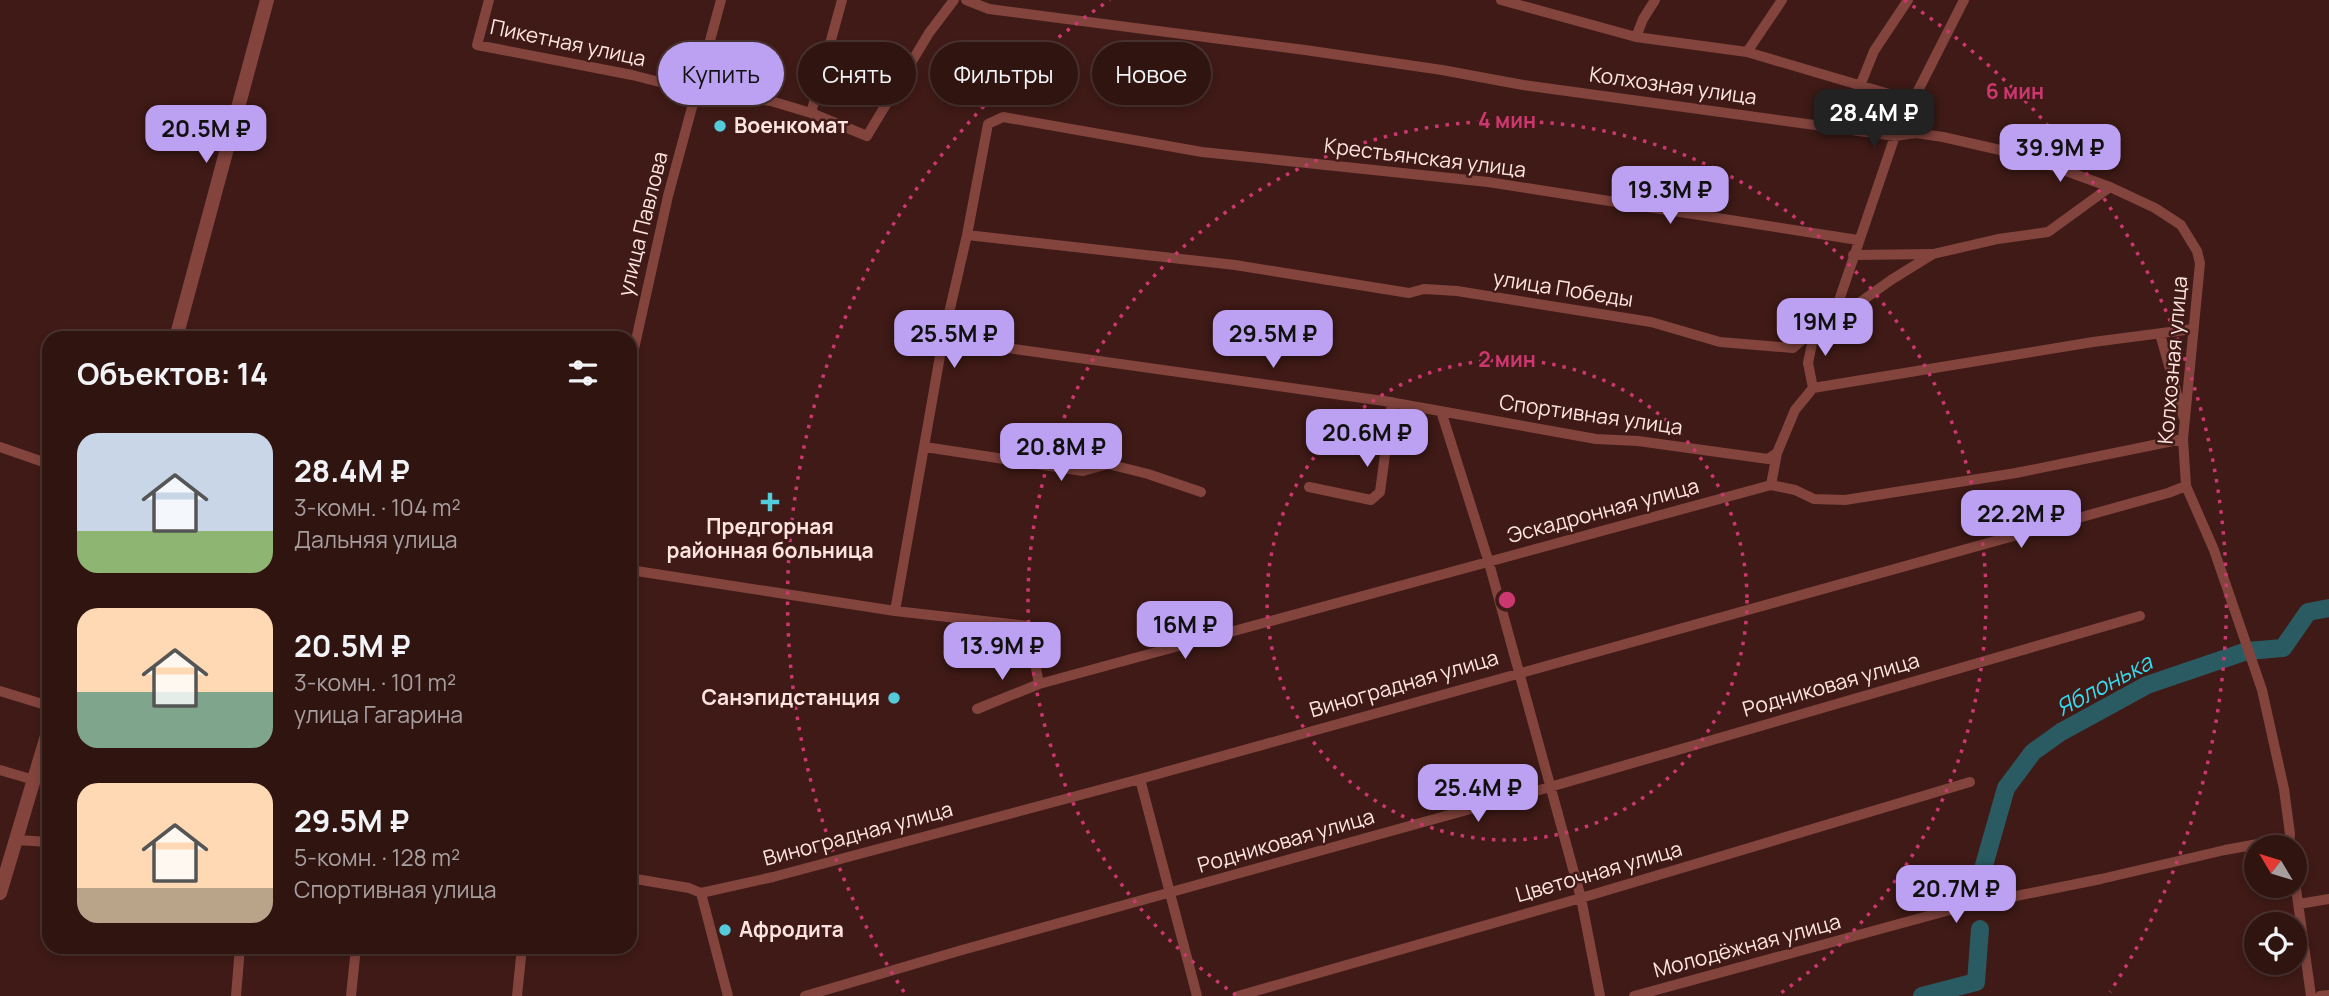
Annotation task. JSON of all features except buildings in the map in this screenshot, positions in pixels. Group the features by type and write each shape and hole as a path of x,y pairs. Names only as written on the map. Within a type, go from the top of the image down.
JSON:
{"street":[{"path":"178,331 267,0"},
{"name":"Пикетная улица","path":"489,0 477,45 658,82"},
{"name":"улица Павлова","path":"709,42 721,0"},
{"path":"811,113 842,0"},
{"path":"784,105 867,136 929,33 954,0"},
{"name":"Колхозная улица","path":"966,0 989,9 1442,69 1536,87 1895,136 1916,133 2022,155 2110,187 2155,208 2180,225 2197,251 2200,263 2183,439 2186,486 2214,550 2262,690 2284,789 2290,835"},
{"path":"1501,0 1532,3 1636,37 1747,52 1913,101"},
{"path":"1636,37 1655,0"},
{"path":"1747,52 1782,0"},
{"path":"1860,86 1874,51 1908,0"},
{"path":"1833,318 1895,136 1964,0"},
{"name":"улица Павлова","path":"637,334 692,105"},
{"name":"Крестьянская улица","path":"967,235 988,124 1003,117 1202,152 1488,182 1858,240"},
{"name":"улица Победы","path":"967,235 1235,265 1409,293 1424,289 1457,291 1651,322 1720,342 1793,348 1815,329 1852,308 1891,279 1933,254 1998,239 2048,232 2110,187"},
{"path":"895,611 943,339 967,235"},
{"path":"1853,255 1933,254"},
{"path":"1813,388 1808,363 1815,329"},
{"path":"2183,439 2016,473 1845,500 1814,499 1795,490 1771,485 1777,453 1795,411 1813,388 2051,349 2193,330"},
{"path":"2160,334 2186,424"},
{"name":"Спортивная улица","path":"943,339 1392,402 1597,439 1638,441 1768,459 1777,453"},
{"path":"1308,487 1371,500 1380,492 1392,402"},
{"path":"1441,411 1489,562 1581,898 1600,996"},
{"path":"0,447 42,462"},
{"path":"925,447 1083,471 1108,464 1201,492"},
{"name":"Эскадронная улица","path":"977,709 1039,684 1771,485"},
{"name":"Виноградная улица","path":"637,879 689,888 701,893 773,877 1140,779 2186,486"},
{"path":"637,571 895,611 1028,626 1039,684"},
{"name":"Родниковая улица","path":"805,996 1550,787 2140,615"},
{"path":"0,691 42,704"},
{"path":"0,893 42,753"},
{"path":"0,770 34,780"},
{"path":"1140,779 1197,996"},
{"name":"Цветочная улица","path":"1238,996 1581,898 1970,782"},
{"path":"16,840 42,842"},
{"name":"Молодёжная улица","path":"1634,996 1961,907 2244,847"},
{"path":"701,893 728,996"},
{"path":"2298,898 2311,996"},
{"path":"2299,904 2329,898"},
{"path":"236,996 239,954"},
{"path":"351,996 355,954"},
{"path":"517,996 521,954"},
{"path":"2320,996 2329,995"}],"waterway":[{"name":"Яблонька","path":"1977,890 2006,788 2033,752 2061,732 2147,685 2247,651 2283,648 2308,612 2329,608"},
{"name":"Яблонька","path":"1922,996 1976,982 1980,929"}],"place":[{"name":"Военкомат","path":"720,126"},
{"name":"Предгорная районная больница","path":"770,502"},
{"name":"Санэпидстанция","path":"894,698"},
{"name":"Афродита","path":"725,930"}]}
